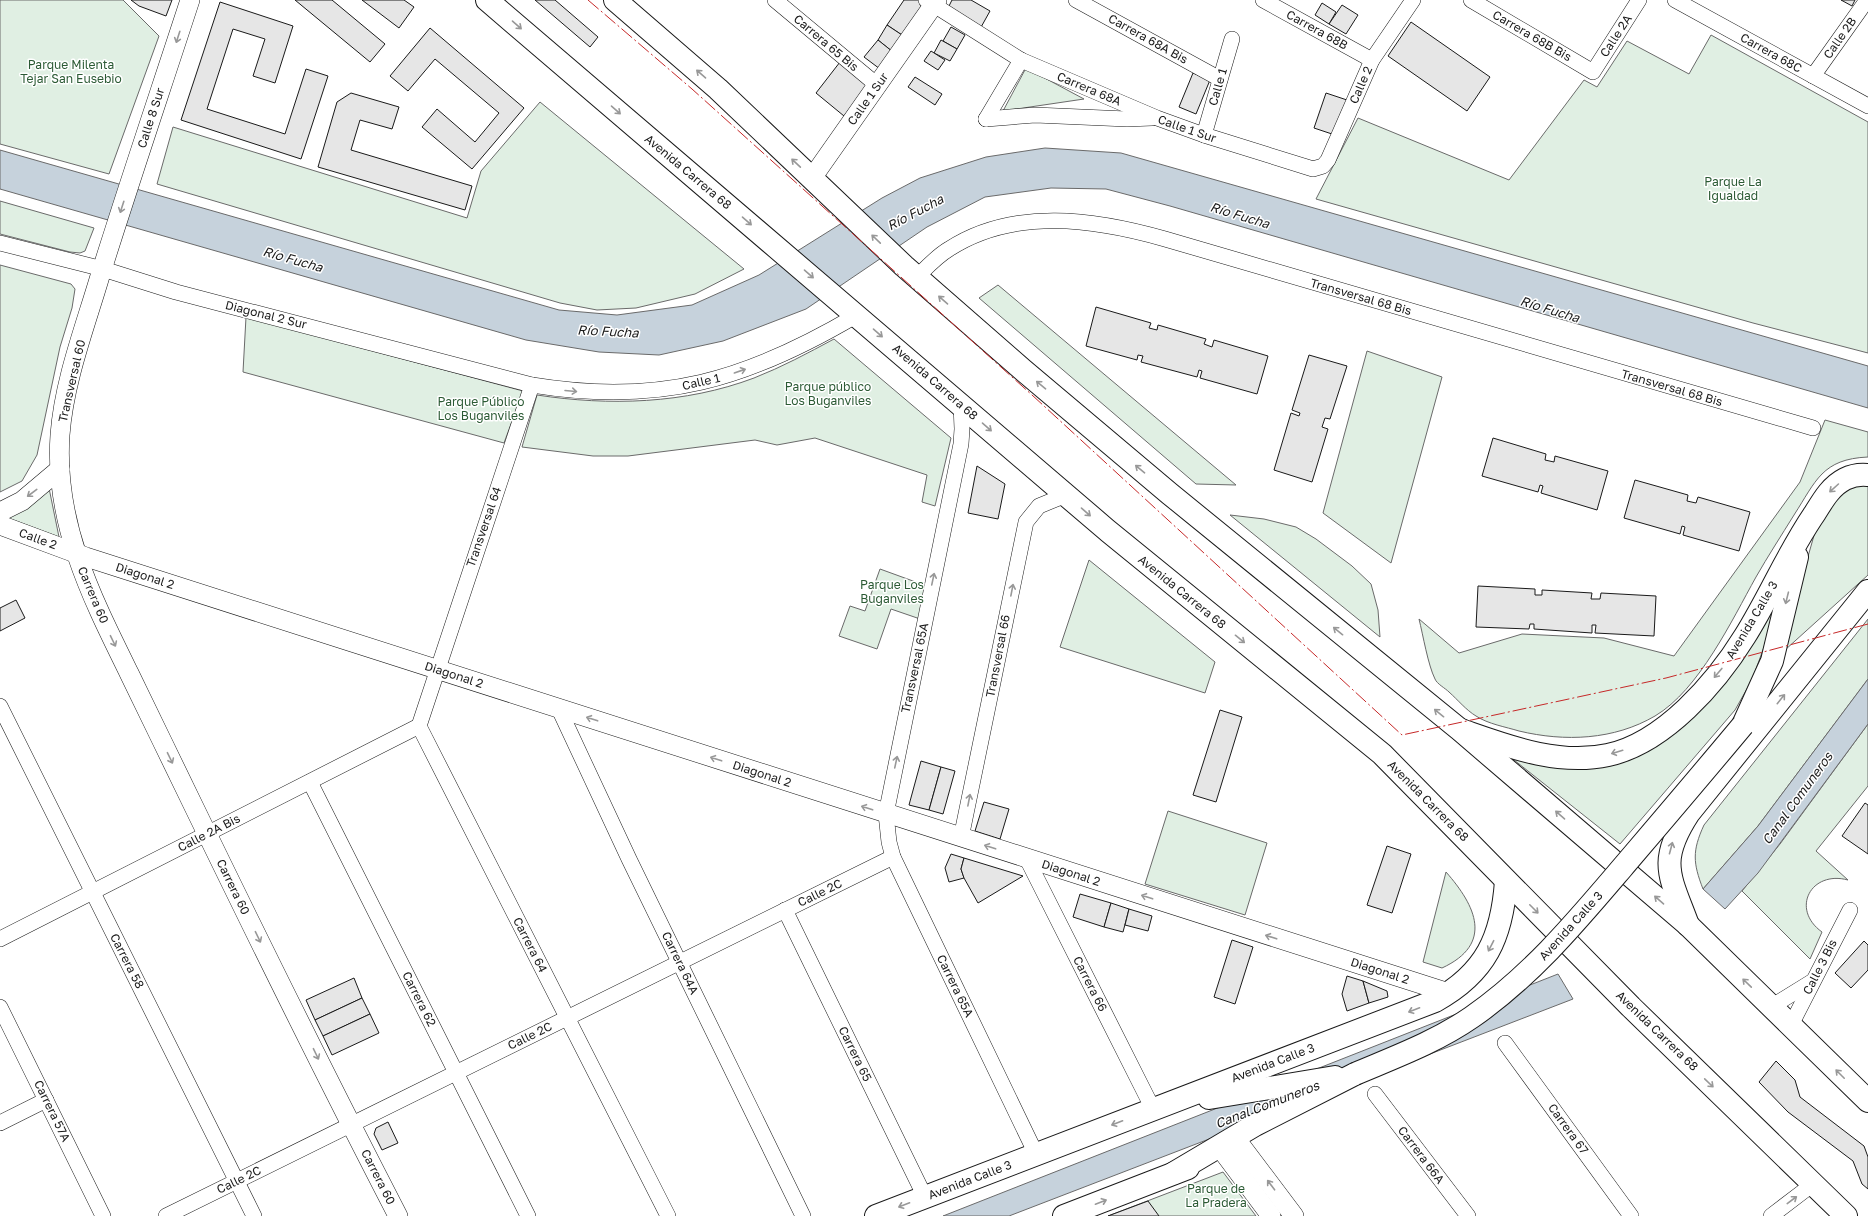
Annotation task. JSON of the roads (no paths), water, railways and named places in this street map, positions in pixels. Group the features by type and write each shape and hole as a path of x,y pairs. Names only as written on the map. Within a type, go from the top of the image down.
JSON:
{"main road":[{"name":"Avenida Carrera 68","path":"487,0 1173,585 1382,754 1631,1007 1846,1216"},
{"path":"621,2 718,88 910,271 1023,370 1170,494 1459,730 1688,925 1868,1101"},
{"name":"Avenida Calle 3","path":"1459,730 1528,752 1588,758 1608,755 1628,749 1650,738 1670,723 1694,700 1728,660 1744,637 1784,562 1830,491 1844,479 1858,474 1868,476"},
{"name":"Avenida Calle 3","path":"1743,725 1772,661 1799,548 1810,520"},
{"name":"Avenida Calle 3","path":"1174,1173 1255,1125 1356,1074 1429,1042 1461,1024 1526,974 1573,926 1743,725 1795,661 1868,586"},
{"path":"1688,925 1671,878 1669,865 1669,854 1678,830 1689,813 1868,591"},
{"name":"Avenida Calle 3","path":"876,1216 1420,1008 1449,993 1473,973 1491,948 1501,920 1506,881"},
{"name":"Avenida Calle 3","path":"1153,1109 1242,1092 1356,1074"},
{"name":"Avenida Calle 3","path":"1064,1216 1233,1150"}],"street":[{"name":"Calle 8 Sur","path":"113,236 190,0"},
{"name":"Carrera 65 Bis","path":"775,0 877,86"},
{"name":"Carrera 68A Bis","path":"1076,0 1220,79"},
{"name":"Carrera 68B","path":"1263,0 1372,60"},
{"name":"Calle 2","path":"1313,169 1323,166 1328,160 1372,60 1413,0"},
{"name":"Carrera 68B Bis","path":"1471,0 1593,72"},
{"name":"Calle 2A","path":"1593,72 1639,0"},
{"name":"Carrera 68C","path":"1675,0 1868,106"},
{"name":"Calle 2B","path":"1813,76 1867,0"},
{"name":"Calle 1 Sur","path":"812,178 877,86 932,2"},
{"name":"Carrera 68A","path":"932,2 1021,60 1157,118"},
{"name":"Calle 1","path":"1204,135 1232,39"},
{"name":"Calle 1 Sur","path":"1021,60 986,119 1035,115 1127,119 1157,118 1204,135 1313,169"},
{"name":"Transversal 68 Bis","path":"910,271 948,249 982,232 1005,225 1049,221 1102,224 1165,239 1813,428"},
{"name":"Transversal 60","path":"76,554 66,520 60,469 60,435 65,403 74,366 113,236"},
{"name":"Diagonal 2 Sur","path":"0,243 102,269 176,292 532,385"},
{"name":"Calle 1","path":"532,385 568,391 643,392 699,384 747,369 784,354 857,315"},
{"name":"Transversal 64","path":"437,670 532,385"},
{"name":"Transversal 65A","path":"886,814 961,444 961,404"},
{"path":"0,512 22,500 60,469"},
{"name":"Transversal 66","path":"961,838 1026,522 1039,506 1066,494"},
{"name":"Calle 2","path":"0,526 76,554"},
{"name":"Diagonal 2","path":"76,554 1449,993"},
{"name":"Carrera 60","path":"76,554 91,596 351,1125 398,1216"},
{"path":"419,726 437,670"},
{"name":"Carrera 58","path":"0,706 254,1216"},
{"name":"Carrera 64A","path":"558,709 803,1216"},
{"name":"Calle 2A Bis","path":"0,939 419,726"},
{"name":"Carrera 64","path":"419,726 668,1216"},
{"name":"Carrera 62","path":"310,782 528,1216"},
{"name":"Carrera 65A","path":"886,814 889,842 893,857 1036,1154"},
{"name":"Calle 2C","path":"166,1216 893,857"},
{"name":"Carrera 66","path":"1027,859 1153,1109"},
{"name":"Carrera 65","path":"785,910 925,1197"},
{"name":"Calle 3 Bis","path":"1791,1025 1850,910"},
{"path":"1771,1007 1814,981"},
{"name":"Carrera 57A","path":"0,1007 103,1216"},
{"name":"Carrera 67","path":"1505,1043 1631,1216"},
{"name":"Carrera 66A","path":"1375,1094 1468,1216"},
{"path":"0,1123 46,1100"},
{"path":"1233,1150 1271,1216"},
{"path":"1233,1150 1294,1216"},
{"path":"1771,1216 1813,1184"}],"water":[{"name":"Río Fucha","path":"1045,148 1121,153 1868,366 1868,408 1170,206 1106,189 1051,188 985,197 927,227 806,309 723,341 659,355 599,352 526,340 0,189 0,150 559,310 617,315 692,305 759,275 882,198 920,178 986,157"},
{"name":"Canal Comuneros","path":"1868,679 1868,724 1758,873 1725,909 1703,889 1758,826"},
{"name":"Canal Comuneros","path":"1558,974 1573,999 1009,1216 943,1216"}],"park label":[{"name":"Parque Milenta Tejar San Eusebio","path":"71,72"},
{"name":"Parque La Igualdad","path":"1733,189"},
{"name":"Parque público Los Buganviles","path":"828,394"},
{"name":"Parque Público Los Buganviles","path":"481,409"},
{"name":"Parque Los Buganviles","path":"892,592"},
{"name":"Parque de La Pradera","path":"1216,1196"}]}
